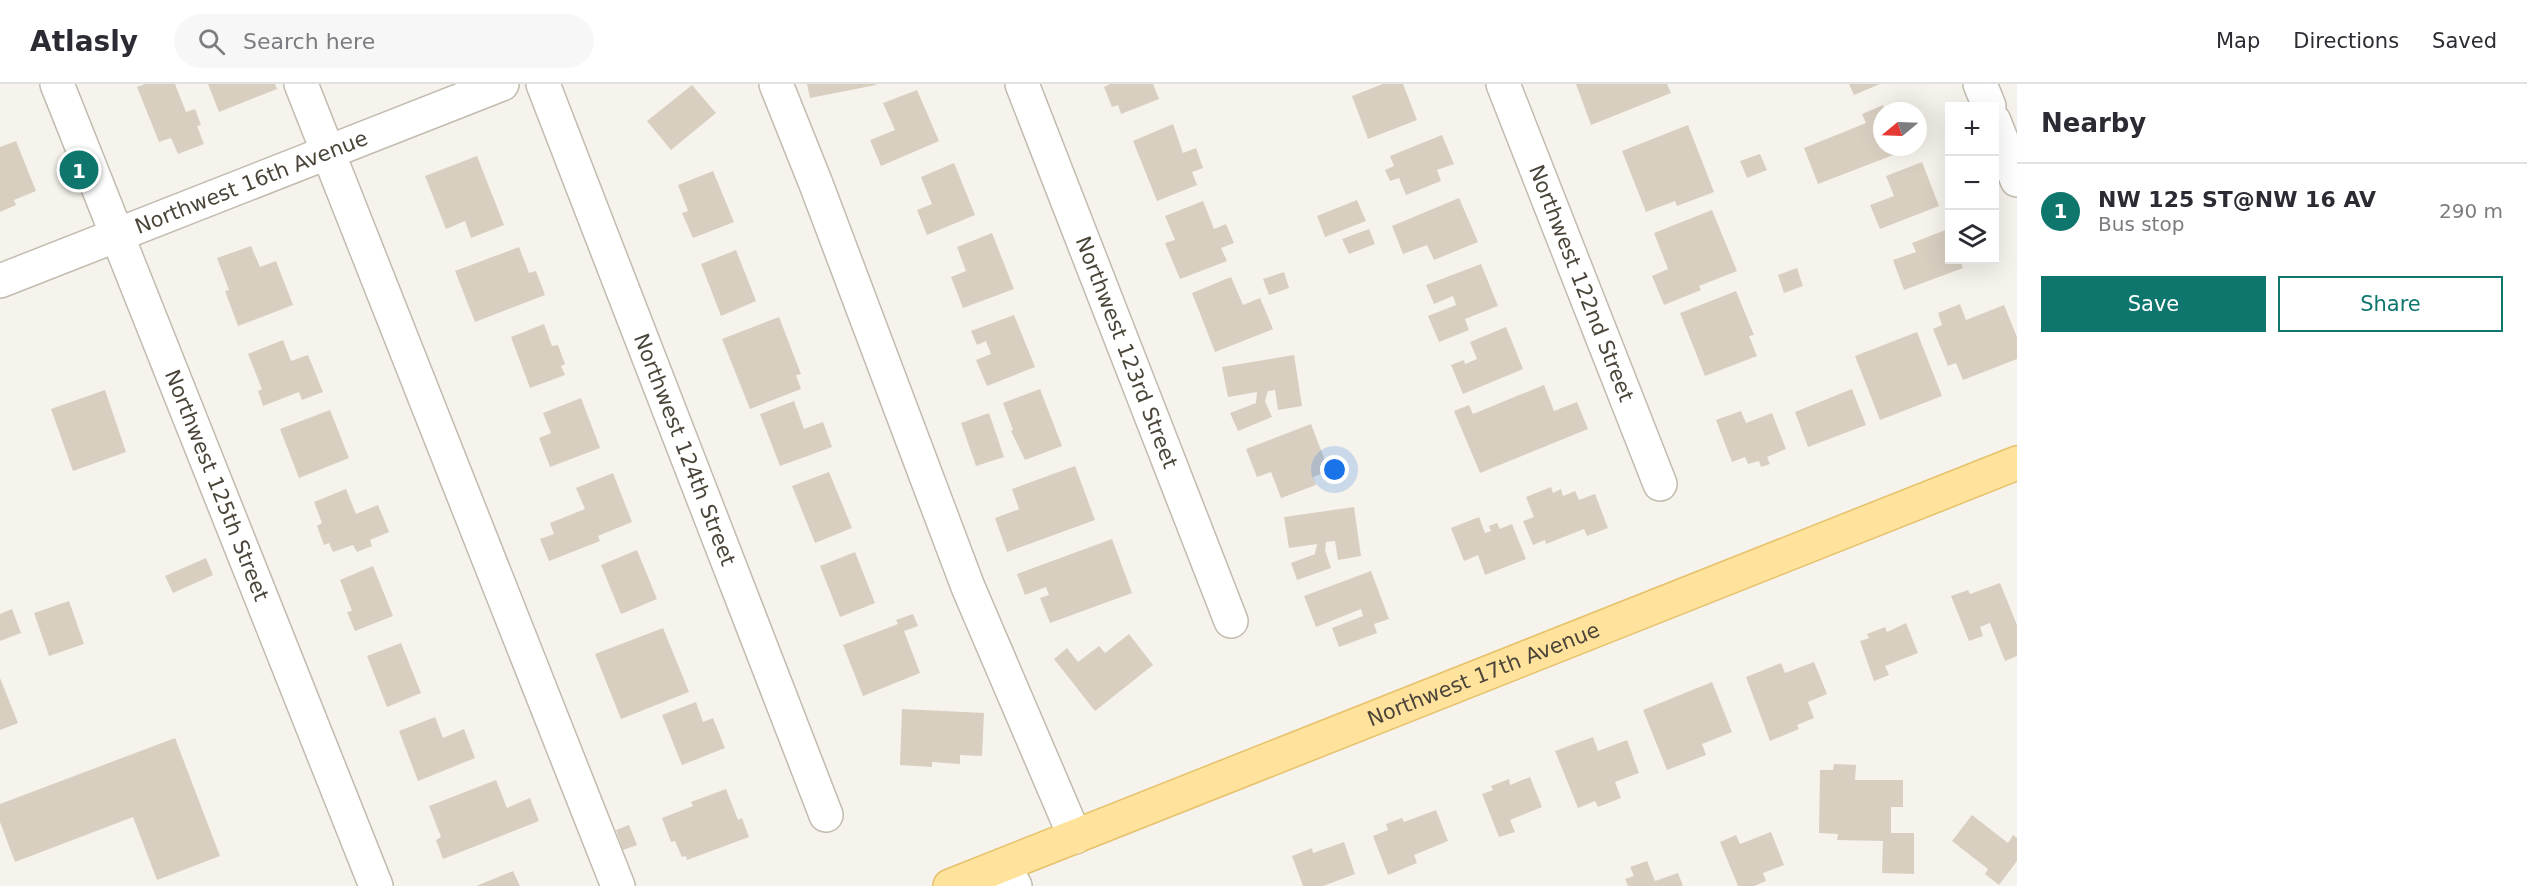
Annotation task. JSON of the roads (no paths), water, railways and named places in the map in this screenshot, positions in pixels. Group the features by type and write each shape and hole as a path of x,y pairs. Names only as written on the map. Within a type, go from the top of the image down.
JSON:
{"main road":[{"name":"Northwest 17th Avenue","path":"950,886 1010,876 1076,837 2017,463"}],"street":[{"name":"Northwest 125th Street","path":"57,84 376,886"},
{"path":"301,84 618,886"},
{"name":"Northwest 16th Avenue","path":"0,281 502,84"},
{"name":"Northwest 124th Street","path":"543,84 825,815"},
{"path":"776,84 968,587 1076,837"},
{"name":"Northwest 123rd Street","path":"1022,84 1231,621"},
{"name":"Northwest 122nd Street","path":"1503,84 1660,484"},
{"path":"1980,84 1987,102"},
{"path":"1999,133 2017,180"}],"place":[{"name":"NW 125 ST@NW 16 AV","path":"79,170"}]}
